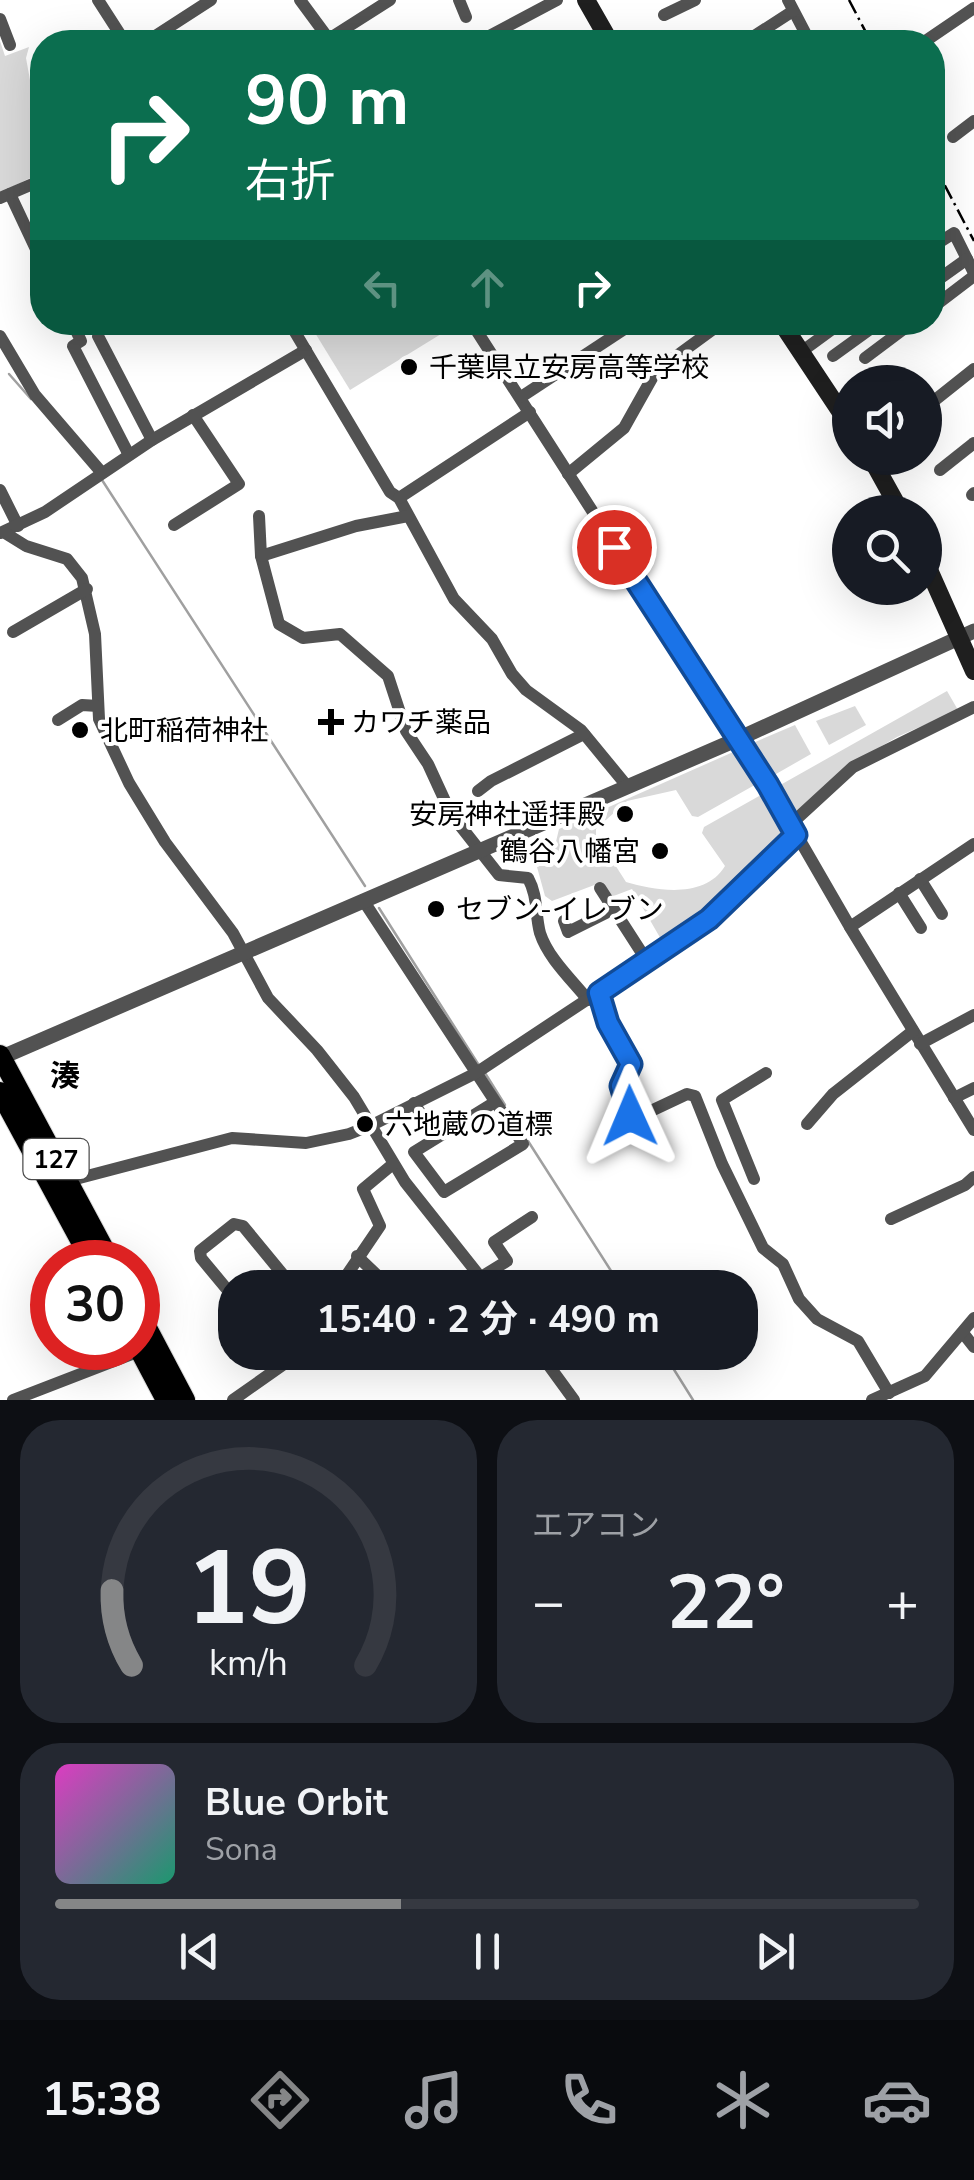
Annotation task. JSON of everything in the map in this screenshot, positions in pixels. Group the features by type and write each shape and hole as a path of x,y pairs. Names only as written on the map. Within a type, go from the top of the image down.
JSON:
{"highway":[{"name":"127","path":"0,1057 100,1240"},
{"name":"127","path":"0,1092 80,1240"},
{"path":"160,1353 185,1400"},
{"path":"150,1370 166,1400"}],"main road":[{"path":"586,0 603,30"},
{"path":"790,335 832,399"},
{"path":"942,591 967,634 974,670"}],"street":[{"path":"98,0 117,30"},
{"path":"165,30 211,0"},
{"path":"300,0 320,30"},
{"path":"345,30 390,0"},
{"path":"459,0 466,17"},
{"path":"501,30 557,0"},
{"path":"664,15 695,0"},
{"path":"760,30 790,5 804,30"},
{"path":"942,30 974,8"},
{"path":"0,19 10,45"},
{"path":"953,137 974,121"},
{"path":"30,185 5,196 30,241"},
{"path":"945,239 954,233 974,274 945,297"},
{"path":"945,274 967,258"},
{"path":"77,335 80,341 73,346 130,455"},
{"path":"297,335 390,492 398,498 454,599 492,639 526,690 584,734 627,786"},
{"path":"480,335 738,739 974,1130"},
{"path":"521,397 615,335"},
{"path":"568,474 624,428 656,371 705,335"},
{"path":"801,352 824,335"},
{"path":"833,356 862,335"},
{"path":"865,358 895,335"},
{"path":"0,336 35,394 100,475"},
{"path":"98,336 152,440"},
{"path":"2,533 306,350"},
{"path":"942,394 974,369"},
{"path":"398,498 530,412"},
{"path":"174,525 239,484 193,415"},
{"path":"942,468 974,442"},
{"path":"0,490 18,526"},
{"path":"259,516 261,556 278,624 303,638 340,634 388,676 406,731 428,764 452,814 499,875 528,878 546,946 594,997 631,1064 621,1086 630,1116 636,1118 687,1094 695,1096 722,1164 764,1248 783,1264 799,1299 817,1319 858,1341 889,1393"},
{"path":"261,556 356,526 408,516"},
{"path":"2,533 26,546 67,559 86,589 95,634 103,730 128,782 243,952 268,998 318,1050 372,1125 393,1164 476,1270"},
{"path":"13,632 86,589"},
{"path":"0,1057 738,739 967,634"},
{"path":"58,720 82,705 98,706"},
{"path":"68,1181 232,1138 306,1143 348,1134 480,1070 709,919 853,768 974,707"},
{"path":"478,791 584,734"},
{"path":"850,928 974,844"},
{"path":"920,880 942,914"},
{"path":"600,888 647,961"},
{"path":"899,893 921,928"},
{"path":"364,900 480,1070 524,1144 444,1192 414,1152 496,1102"},
{"path":"564,921 568,932 612,910"},
{"path":"920,1044 974,1015"},
{"path":"807,1124 833,1094 913,1031"},
{"path":"754,1179 722,1100 766,1073"},
{"path":"954,1098 974,1088"},
{"path":"414,1103 435,1138"},
{"path":"348,1270 380,1226 363,1189 393,1164"},
{"path":"891,1218 965,1185 974,1176"},
{"path":"498,1270 507,1261 494,1242 532,1216"},
{"path":"218,1278 200,1251 234,1224 243,1226 279,1270"},
{"path":"356,1256 371,1270"},
{"path":"872,1400 926,1376 974,1318"},
{"path":"963,1332 974,1347"},
{"path":"13,1400 87,1370"},
{"path":"233,1400 269,1370"},
{"path":"552,1370 574,1400"}],"shaded area":[{"path":"0,41 5,56 29,47 26,58 30,80 30,178 0,193"},
{"path":"316,335 439,335 350,390"},
{"path":"947,691 958,710 897,737 851,764 799,811 789,809 775,788"},
{"path":"855,706 866,725 829,745 816,721"},
{"path":"795,725 811,754 769,778 748,745"},
{"path":"740,749 760,782 698,817 692,816 676,790 627,801 596,829 626,882 666,890 693,888 716,877 725,866 702,833 704,827 766,792 789,829 784,844 708,917 668,943 662,941 632,889 611,897 597,884 552,901 545,896 537,867 555,846 559,829"}],"waterway":[{"path":"9,374 31,399"},
{"path":"102,480 365,886"},
{"path":"379,908 480,1067"},
{"path":"485,1073 505,1105"},
{"path":"528,1141 610,1270"},
{"path":"674,1370 693,1400"}],"railway":[{"path":"849,0 865,30"},
{"path":"945,186 974,241"}],"place":[{"name":"千葉県立安房高等学校","path":"409,367"},
{"name":"カワチ薬品","path":"331,722"},
{"name":"北町稲荷神社","path":"80,730"},
{"name":"安房神社遥拝殿","path":"625,814"},
{"name":"鶴谷八幡宮","path":"660,851"},
{"name":"セブン-イレブン","path":"436,909"},
{"name":"六地蔵の道標","path":"365,1124"}],"district":[{"name":"湊","path":"65,1076"}],"route":[{"path":"614,547 768,785 796,835 709,919 599,993 608,1023 631,1064 621,1086 630,1116"}]}
